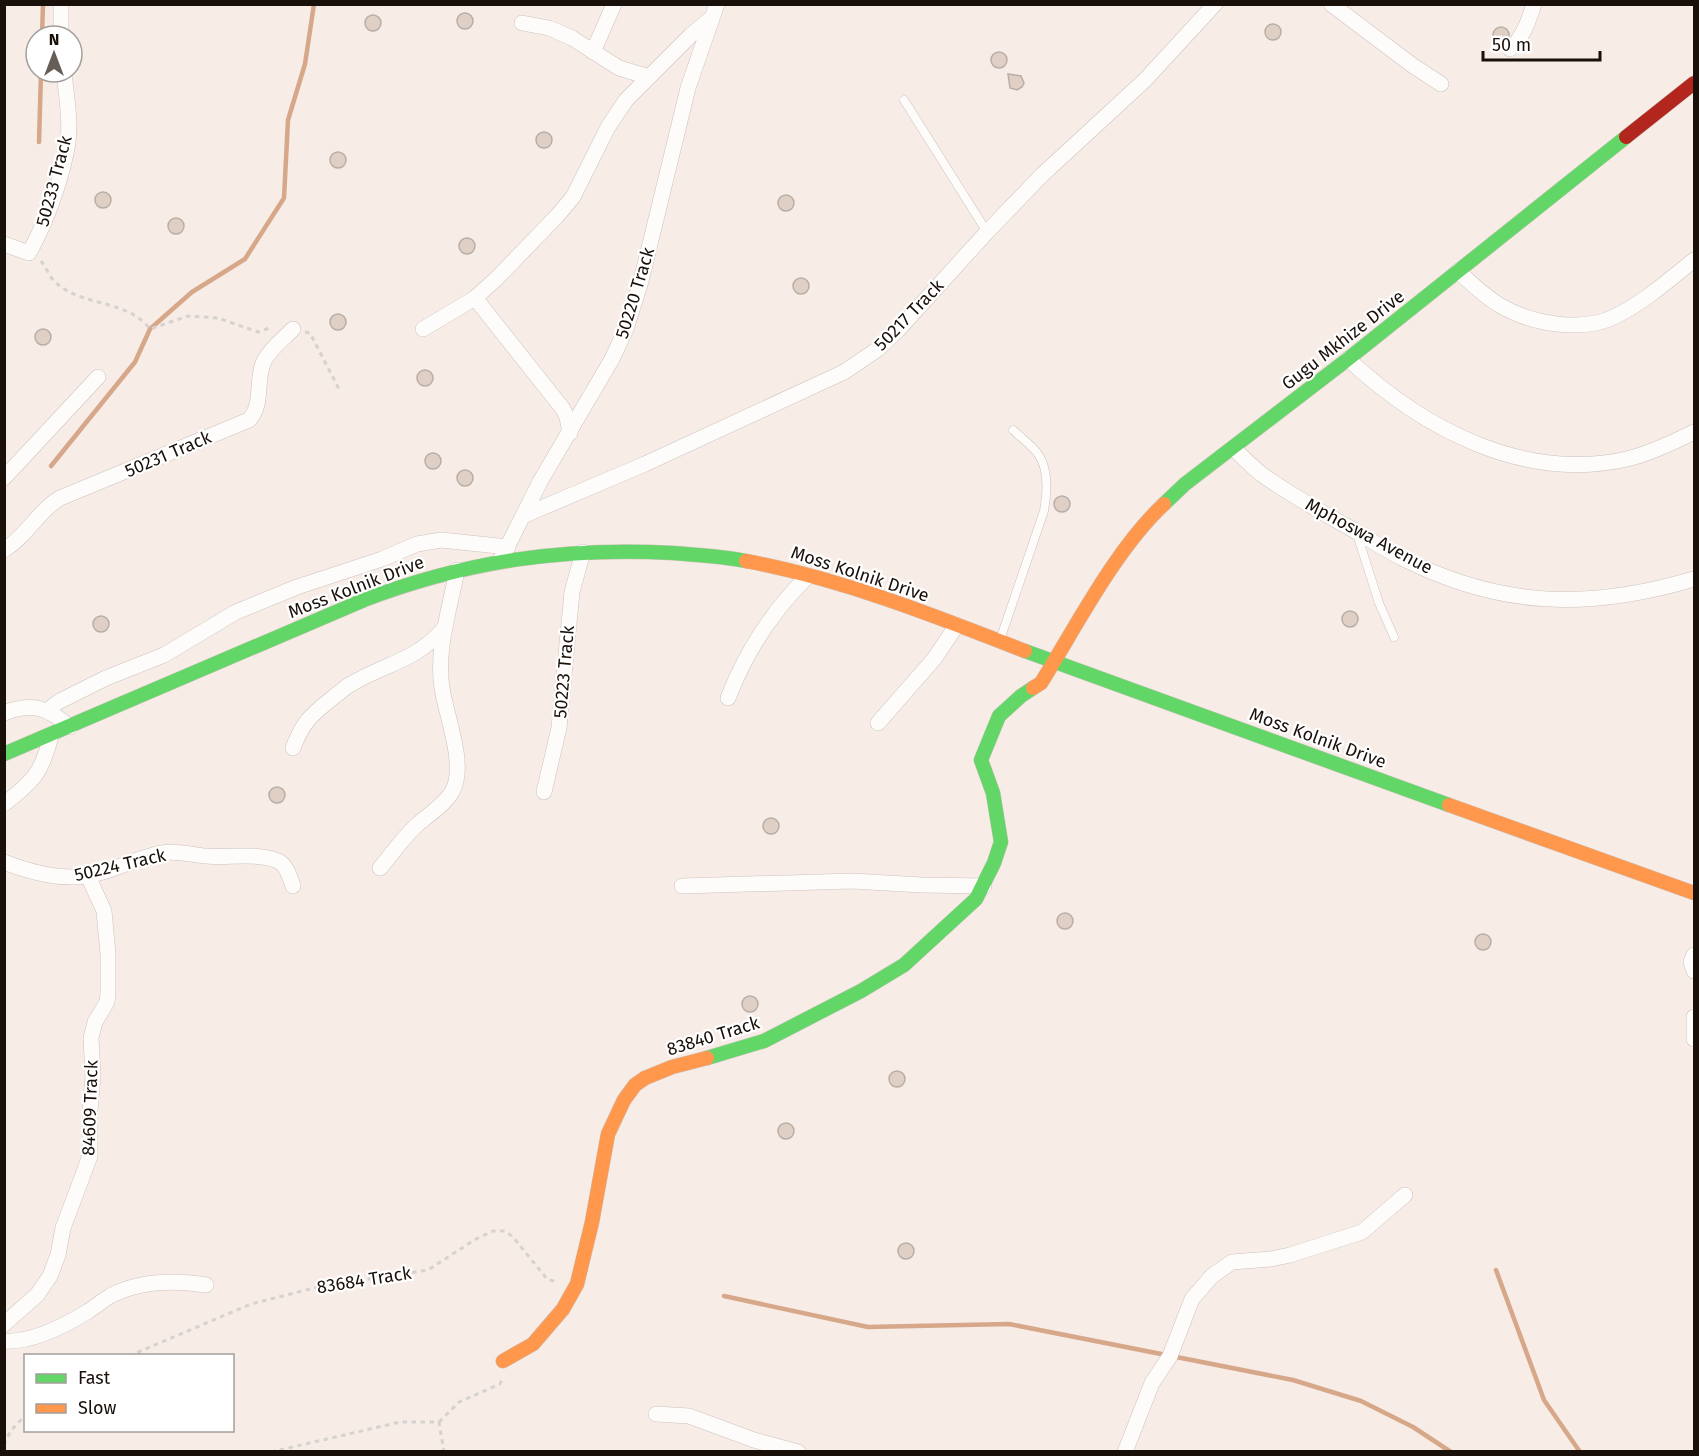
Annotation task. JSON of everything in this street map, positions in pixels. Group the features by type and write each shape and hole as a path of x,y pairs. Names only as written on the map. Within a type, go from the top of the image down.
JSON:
{"street":[{"path":"61,4 61,24"},
{"path":"593,52 614,4"},
{"name":"50217 Track","path":"525,515 645,464 844,372 862,361 898,330 1042,175 1145,80 1215,4"},
{"path":"1331,4 1412,66 1441,84"},
{"path":"1510,49 1523,34 1534,4"},
{"path":"423,329 475,298 496,279 573,197 608,127 626,100 714,11"},
{"name":"50220 Track","path":"504,554 541,480 612,359 630,318 688,88 714,11"},
{"path":"522,23 549,28 572,38 619,68 649,77"},
{"name":"Gugu Mkhize Drive","path":"1053,662 1119,557 1150,517 1185,484 1348,359 1695,83"},
{"name":"50233 Track","path":"30,253 54,194 68,142 65,84"},
{"path":"4,244 30,253"},
{"path":"1458,271 1481,293 1501,307 1531,319 1561,325 1585,325 1614,318 1652,294 1695,260"},
{"path":"475,298 563,409 570,433"},
{"name":"50231 Track","path":"4,550 22,536 48,505 60,498 249,420 258,404 264,362 293,329"},
{"path":"1348,359 1374,383 1463,439 1496,452 1526,460 1558,464 1588,464 1629,458 1695,432"},
{"path":"4,478 98,377"},
{"name":"Mphoswa Avenue","path":"1233,448 1263,474 1311,506 1402,558 1463,584 1496,593 1563,601 1618,597 1695,579"},
{"path":"48,710 58,702 106,678 164,655 236,612 297,587 382,559 424,542 441,540 504,554"},
{"name":"Moss Kolnik Drive","path":"4,754 51,736 356,603 504,554 630,551 729,558 771,566 854,589 1695,893"},
{"name":"50223 Track","path":"544,792 560,728 572,592 583,552"},
{"path":"380,868 418,824 445,802 453,792 457,780 458,765 442,688 440,664 457,570"},
{"path":"728,698 752,646 790,594 808,576"},
{"path":"878,723 934,659 957,625"},
{"path":"293,748 305,721 314,712 351,684 425,648 446,627"},
{"name":"83840 Track","path":"503,1361 532,1344 552,1324 577,1284 592,1221 608,1134 615,1116 635,1085 645,1078 672,1067 764,1041 876,982 904,965 966,909 984,886 1000,842 993,793 981,760 999,716 1021,696 1041,683 1053,662"},
{"path":"4,713 31,707 48,710 70,727"},
{"path":"4,804 36,775 44,763 51,736"},
{"name":"50224 Track","path":"4,862 63,877 88,876 147,856 164,853 183,852 207,856 266,858 275,860 285,867 293,886"},
{"name":"84609 Track","path":"4,1324 37,1295 50,1276 58,1255 63,1228 90,1156 93,1076 91,1038 95,1022 107,1002 108,954 104,911 88,876"},
{"path":"682,886 852,881 984,886"},
{"path":"1695,955 1691,962 1695,971"},
{"path":"1695,1017 1695,1039"},
{"path":"1125,1452 1152,1383 1170,1356 1192,1299 1212,1276 1232,1262 1271,1259 1362,1232 1405,1195"},
{"path":"4,1341 26,1339 54,1329 111,1296 132,1289 154,1283 183,1282 206,1285"},
{"path":"656,1414 689,1416 754,1440 798,1452"}],"lane":[{"path":"904,100 987,232"},
{"path":"999,641 1044,511 1046,498 1045,473 1039,454 1012,430"},
{"path":"1357,532 1379,603 1394,637"}],"path":[{"path":"30,253 43,262 54,281 82,298 127,309 150,329 188,316 218,318 258,332 273,327 310,333 340,391"},
{"name":"83684 Track","path":"134,1354 251,1304 322,1286 428,1270 476,1239 493,1231 505,1231 513,1237 547,1279 560,1283 577,1284"},
{"path":"271,1452 400,1422 439,1422 459,1402 500,1384 503,1375 503,1361"},
{"path":"4,1444 15,1424 24,1417"},
{"path":"439,1422 444,1452"}],"building":[{"path":"465,13 471,15 473,21 471,27 465,29 459,27 457,21 459,15"},
{"path":"373,15 379,17 381,23 379,29 373,31 367,29 365,23 367,17"},
{"path":"1273,24 1279,26 1281,32 1279,38 1273,40 1267,38 1265,32 1267,26"},
{"path":"1501,27 1509,35 1501,43 1493,35"},
{"path":"999,52 1005,54 1007,60 1005,66 999,68 993,66 991,60 993,54"},
{"path":"1008,74 1021,76 1024,83 1022,87 1017,90 1010,88"},
{"path":"544,132 552,140 544,148 536,140"},
{"path":"338,152 344,154 346,160 344,166 338,168 332,166 330,160 332,154"},
{"path":"103,192 109,194 111,200 109,206 103,208 97,206 95,200 97,194"},
{"path":"786,195 792,197 794,203 792,209 786,211 780,209 778,203 780,197"},
{"path":"176,218 182,220 184,226 182,232 176,234 170,232 168,226 170,220"},
{"path":"467,238 473,240 475,246 473,252 467,254 461,252 459,246 461,240"},
{"path":"801,278 807,280 809,286 807,292 801,294 795,292 793,286 795,280"},
{"path":"338,314 346,322 338,330 330,322"},
{"path":"43,329 49,331 51,337 49,343 43,345 37,343 35,337 37,331"},
{"path":"425,370 431,372 433,378 431,384 425,386 419,384 417,378 419,372"},
{"path":"433,453 439,455 441,461 439,467 433,469 427,467 425,461 427,455"},
{"path":"465,470 471,472 473,478 471,484 465,486 459,484 457,478 459,472"},
{"path":"1062,496 1068,498 1070,504 1068,510 1062,512 1056,510 1054,504 1056,498"},
{"path":"1350,611 1356,613 1358,619 1356,625 1350,627 1344,625 1342,619 1344,613"},
{"path":"101,616 107,618 109,624 107,630 101,632 95,630 93,624 95,618"},
{"path":"277,787 283,789 285,795 283,801 277,803 271,801 269,795 271,789"},
{"path":"771,818 777,820 779,826 777,832 771,834 765,832 763,826 765,820"},
{"path":"1065,913 1071,915 1073,921 1071,927 1065,929 1059,927 1057,921 1059,915"},
{"path":"1483,934 1489,936 1491,942 1489,948 1483,950 1477,948 1475,942 1477,936"},
{"path":"750,996 756,998 758,1004 756,1010 750,1012 744,1010 742,1004 744,998"},
{"path":"897,1071 905,1079 897,1087 889,1079"},
{"path":"786,1123 792,1125 794,1131 792,1137 786,1139 780,1137 778,1131 780,1125"},
{"path":"906,1243 912,1245 914,1251 912,1257 906,1259 900,1257 898,1251 900,1245"}],"waterway":[{"path":"42,24 43,4"},
{"path":"51,466 135,362 150,329 192,292 245,259 284,198 288,120 305,64 314,4"},
{"path":"39,142 41,84"},
{"path":"1496,1270 1544,1400 1580,1452"},
{"path":"724,1296 868,1327 1009,1324 1293,1380 1361,1401 1413,1427 1451,1452"}],"traffic: fast":[{"path":"1164,504 1185,484 1348,359 1626,137"},
{"path":"4,754 364,600 440,575 516,560 593,552 673,553 746,561"},
{"path":"1025,651 1449,805"},
{"path":"707,1058 764,1041 861,991 904,965 976,899 994,863 1001,842 993,793 981,760 999,716 1033,688"}],"traffic: slow":[{"path":"1033,688 1041,683 1129,543 1164,504"},
{"path":"746,561 852,588 922,611 1025,651"},
{"path":"1449,805 1694,893"},
{"path":"503,1361 533,1344 563,1309 577,1284 592,1222 608,1134 624,1100 635,1085 645,1078 672,1067 707,1058"}],"traffic: jam":[{"path":"1626,137 1694,83"}]}
